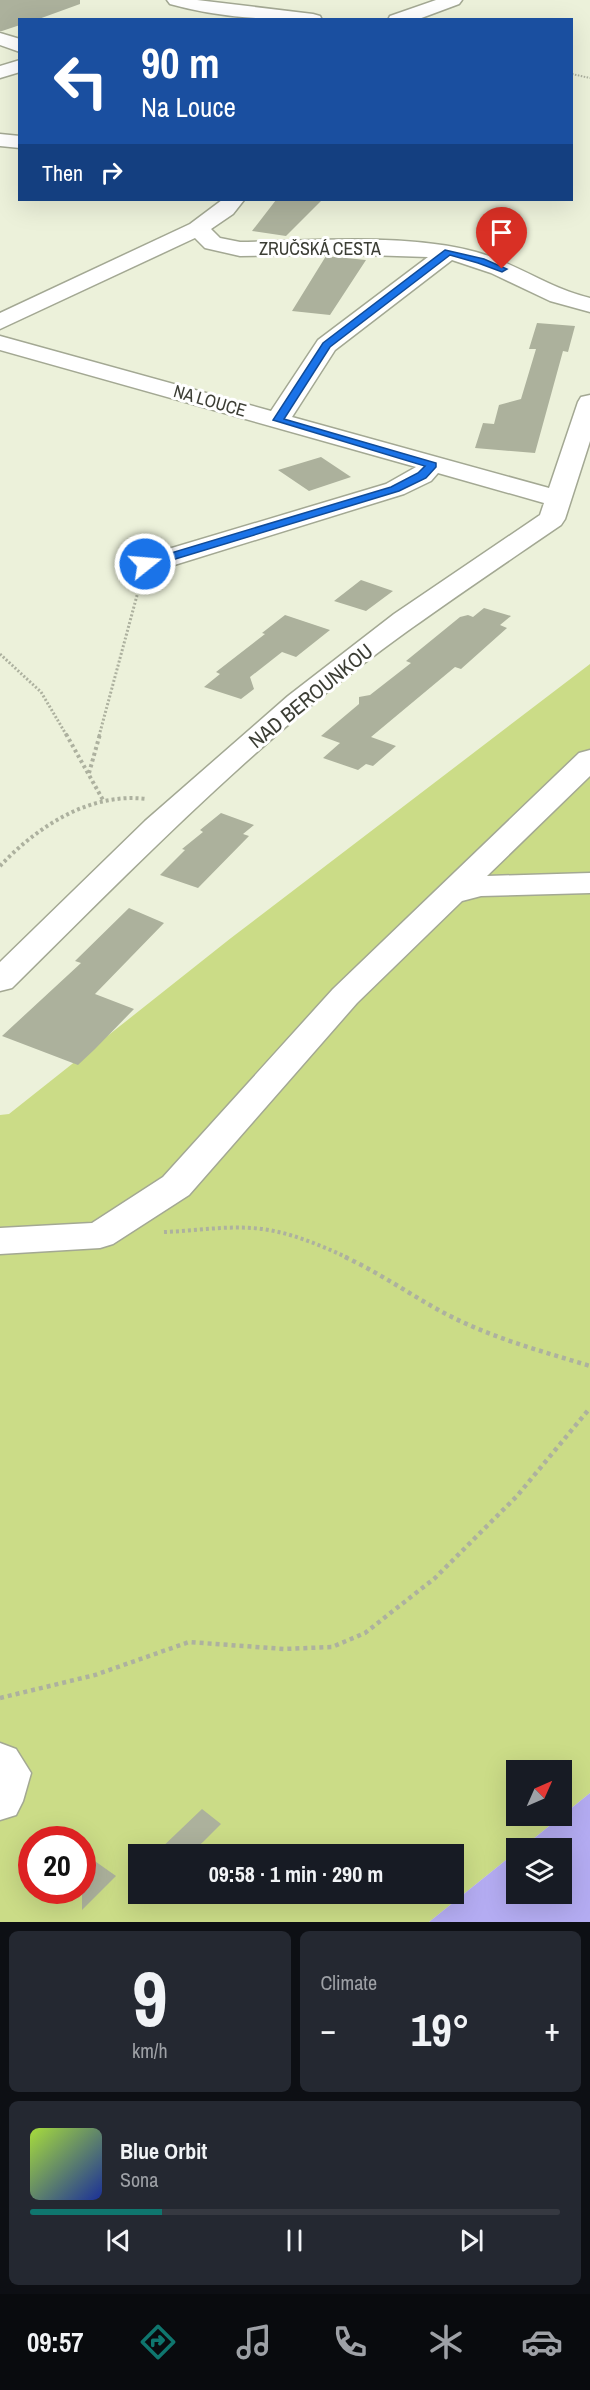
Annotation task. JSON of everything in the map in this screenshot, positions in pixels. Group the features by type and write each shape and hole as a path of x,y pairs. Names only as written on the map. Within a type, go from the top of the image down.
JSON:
{"street":[{"path":"402,18 447,1"},
{"path":"172,8 206,3 300,18"},
{"path":"0,39 18,45"},
{"path":"0,72 18,67"},
{"path":"0,140 18,142"},
{"path":"0,322 198,229 232,201"},
{"name":"ZRUČSKÁ CESTA","path":"198,229 213,243 240,249 410,248 448,252 481,261 574,303 590,305"},
{"path":"278,420 326,345 448,252"},
{"name":"NA LOUCE","path":"0,343 558,499"},
{"name":"NAD BEROUNKOU","path":"0,981 180,808 307,695 404,620 552,519 590,402"},
{"path":"145,564 395,489 422,476 432,465"},
{"path":"0,1241 100,1235 176,1186 345,996 590,759"},
{"path":"451,894 480,886 590,884"},
{"path":"0,1762 8,1773 0,1801"}],"path":[{"path":"573,75 590,78"},
{"path":"89,773 145,564"},
{"path":"0,654 41,692 103,800"},
{"path":"0,866 53,820 103,800 140,797 180,808"},
{"path":"158,1232 251,1228 277,1232 326,1248 371,1269 446,1314 500,1339 590,1366"},
{"path":"0,1698 95,1675 189,1642 284,1649 332,1647 365,1633 435,1578 517,1496 590,1408"}],"green space":[{"path":"590,664 590,1793 572,1808 572,1760 506,1760 506,1826 549,1826 534,1838 506,1838 506,1860 464,1894 464,1844 128,1844 128,1904 451,1904 429,1922 0,1922 0,1115 9,1114 231,938"}],"shaded area":[{"path":"590,1793 590,1922 429,1922 451,1904 464,1904 464,1894 506,1860 506,1904 572,1904 572,1838 534,1838 549,1826 572,1826 572,1808"}],"building":[{"path":"0,0 80,0 80,4 42,18 18,18 18,26 0,31"},
{"path":"275,201 321,201 286,236 252,231"},
{"path":"326,256 366,260 330,315 292,311"},
{"path":"537,323 575,326 568,352 563,351 535,453 475,448 483,423 494,424 499,405 521,399 536,349 529,349"},
{"path":"321,457 351,477 309,491 278,470"},
{"path":"361,580 393,591 366,611 334,601"},
{"path":"484,608 511,616 500,625 507,628 461,669 455,667 371,737 396,746 373,766 366,764 358,770 323,758 340,743 321,736 359,704 359,697 370,695 411,663 406,661 460,617 468,615 473,617"},
{"path":"285,615 330,630 296,657 282,652 250,677 254,689 241,699 204,687 220,674 216,672 265,634 262,633"},
{"path":"221,813 254,825 243,834 249,836 198,888 160,875 185,850 182,849 203,832 200,830"},
{"path":"129,908 164,923 95,994 134,1009 95,1049 78,1065 2,1036 81,963 75,961"},
{"path":"202,1809 221,1824 201,1844 165,1844"},
{"path":"96,1862 116,1876 96,1896"}],"route":[{"path":"145,564 395,489 422,476 432,465 278,420 326,345 448,252 502,269"}]}
